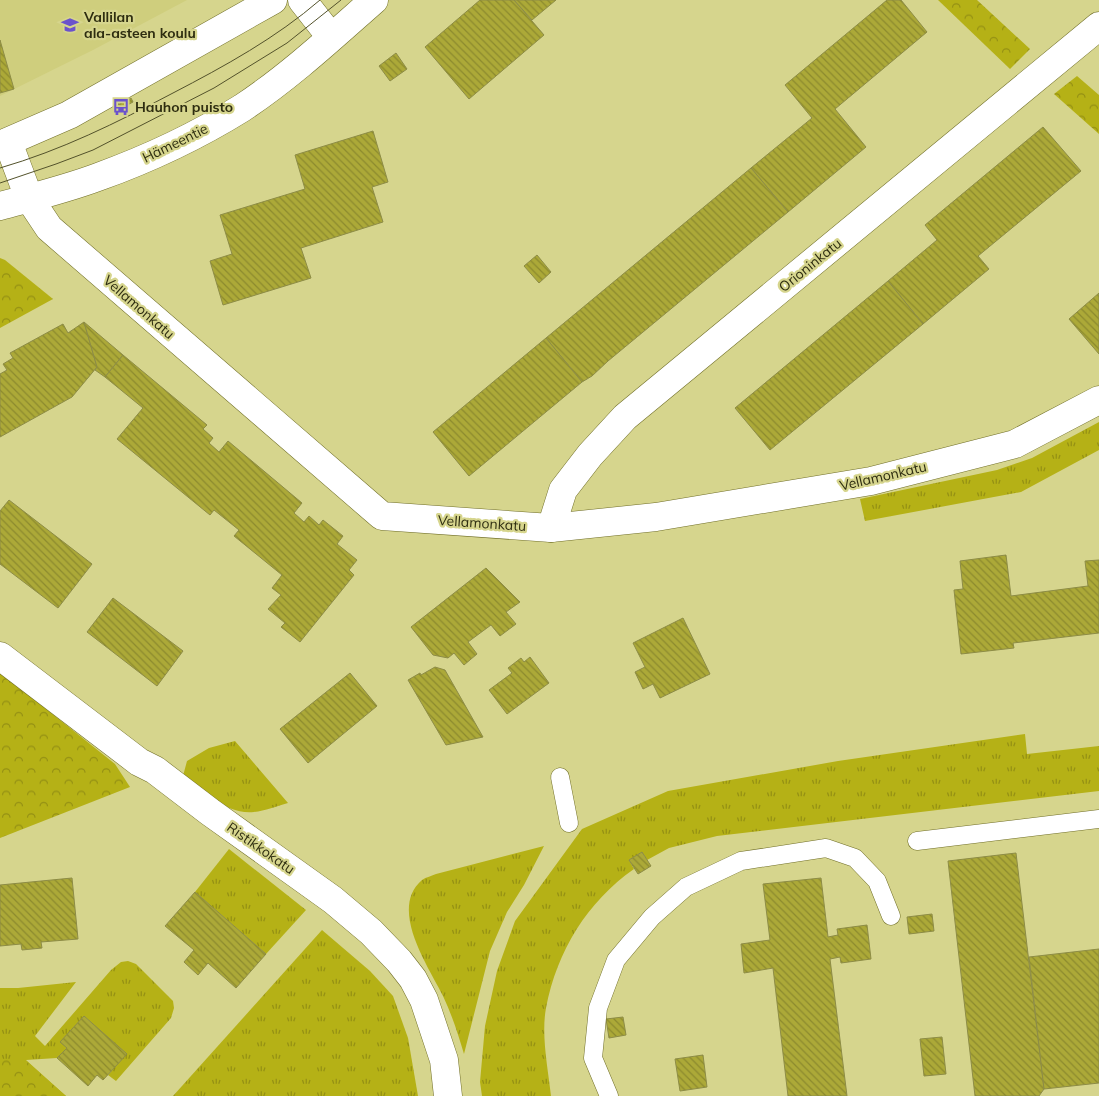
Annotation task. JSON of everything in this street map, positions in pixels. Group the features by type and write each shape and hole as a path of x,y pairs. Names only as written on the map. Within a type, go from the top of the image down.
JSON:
{"street":[{"path":"4,143 69,115 273,0"},
{"path":"302,0 331,37"},
{"name":"Hämeentie","path":"0,206 98,177 192,136 242,107 274,84 374,0"},
{"name":"Orioninkatu","path":"551,528 563,490 590,455 626,417 1099,26"},
{"name":"Vellamonkatu","path":"4,143 29,198 49,228 382,516 551,528 656,517 872,481 1015,444 1099,400"},
{"name":"Ristikkokatu","path":"0,656 140,762 155,770 333,900 371,932 399,961 413,979 424,1000 444,1060 448,1096"}],"lane":[{"path":"560,777 569,823"},
{"path":"917,841 1099,819"},
{"path":"610,1096 593,1058 598,1008 616,960 652,917 686,888 741,861 826,848 855,858 877,882 891,916"}],"shaded area":[{"name":"Vallilan ala-asteen koulu","path":"0,0 187,0 93,50 0,96"}],"green space":[{"path":"938,0 977,0 1030,49 1010,69"},
{"path":"1077,76 1099,95 1099,134 1054,94"},
{"path":"0,258 53,299 0,328"},
{"path":"1099,422 1099,450 1021,492 865,521 860,499 997,470 1032,458"},
{"path":"0,672 115,764 130,787 0,838"},
{"path":"1025,734 1027,754 1099,746 1099,791 717,836 669,848 647,860 642,852 629,860 634,869 602,897 576,929 566,948 551,987 544,1029 551,1096 482,1096 480,1082 485,1026 497,971 515,921 582,829 668,791 838,761"},
{"path":"235,741 288,803 254,812 234,810 207,795 183,776 187,761 209,748"},
{"path":"544,846 524,885 507,912 490,951 464,1054 446,1003 414,938 409,906 413,892 422,880 436,874"},
{"path":"229,849 306,910 266,954 195,892"},
{"path":"322,930 370,971 393,996 408,1038 418,1096 173,1096"},
{"path":"128,961 136,964 173,1001 174,1008 171,1018 116,1081 108,1075 126,1054 84,1016 61,1042 67,1048 57,1058 26,1060 66,1096 0,1096 0,988 76,982 35,1036 45,1046 111,970 121,962"},
{"path":"0,1060 25,1060 66,1096 0,1096"}],"building":[{"path":"480,0 514,0 544,35 469,99 425,47"},
{"path":"514,0 556,0 532,20"},
{"path":"887,0 901,0 927,32 835,109 866,147 788,212 751,168 812,118 785,85"},
{"path":"0,40 14,89 0,93"},
{"path":"396,53 407,69 390,81 379,66"},
{"path":"131,98 133,102 116,111 114,107"},
{"path":"1043,127 1081,171 978,256 989,269 923,324 888,281 937,240 925,225"},
{"path":"373,131 388,182 372,187 383,222 301,248 311,278 223,305 210,261 232,254 220,215 305,189 295,155"},
{"path":"751,168 788,212 592,376 582,382 546,338"},
{"path":"537,255 551,272 539,283 524,266"},
{"path":"888,281 923,324 770,450 735,408"},
{"path":"1099,293 1099,354 1069,319"},
{"path":"84,322 97,367 72,397 0,437 0,374 7,370 3,364 13,358 10,353 63,324 68,333"},
{"path":"84,322 123,355 105,377 95,370 97,367"},
{"path":"546,338 582,382 469,476 433,432"},
{"path":"123,355 207,425 203,429 213,438 209,443 219,452 228,441 302,503 294,513 304,522 309,516 319,525 323,520 343,536 337,544 357,560 349,570 354,575 300,642 281,627 285,623 268,609 281,595 272,588 282,575 234,536 239,530 214,510 210,515 117,439 143,408 105,377"},
{"path":"9,500 92,564 58,608 0,564 0,511"},
{"path":"1006,555 1011,596 1088,586 1085,561 1099,560 1099,633 1013,643 1014,648 961,654 954,590 963,589 960,561"},
{"path":"486,568 520,602 506,612 516,624 500,636 491,625 468,642 477,654 464,665 454,653 448,658 433,655 411,627"},
{"path":"113,598 183,651 157,686 87,632"},
{"path":"683,618 710,674 660,698 653,684 643,689 635,672 645,667 633,643"},
{"path":"530,657 549,683 507,714 489,690 512,673 508,668 521,658 524,662"},
{"path":"435,667 445,670 483,737 446,745 408,680"},
{"path":"350,673 377,706 308,763 280,729"},
{"path":"642,852 651,866 638,874 629,860"},
{"path":"1016,853 1044,1089 1039,1096 975,1096 948,861"},
{"path":"72,878 78,939 41,942 42,948 22,950 21,944 0,946 0,885"},
{"path":"821,878 828,937 838,935 837,929 867,925 871,959 841,963 840,957 830,959 847,1096 788,1096 773,968 744,973 741,944 770,940 763,884"},
{"path":"195,892 266,954 236,988 208,963 198,975 184,962 194,950 165,926"},
{"path":"932,914 934,931 909,934 907,917"},
{"path":"1099,949 1099,1083 1044,1089 1029,957"},
{"path":"84,1016 127,1054 103,1080 97,1075 88,1086 57,1058 67,1048 60,1042"},
{"path":"623,1017 626,1035 609,1038 606,1019"},
{"path":"942,1037 946,1074 924,1076 920,1039"},
{"path":"703,1055 707,1087 680,1091 675,1059"}],"tram line":[{"path":"0,168 45,153 88,135 192,83 268,39 320,0"},
{"path":"0,183 93,150 214,88 287,43 341,0"}],"place":[{"name":"Vallilan ala-asteen koulu","path":"70,25"},
{"name":"Hauhon puisto","path":"121,107"}]}
